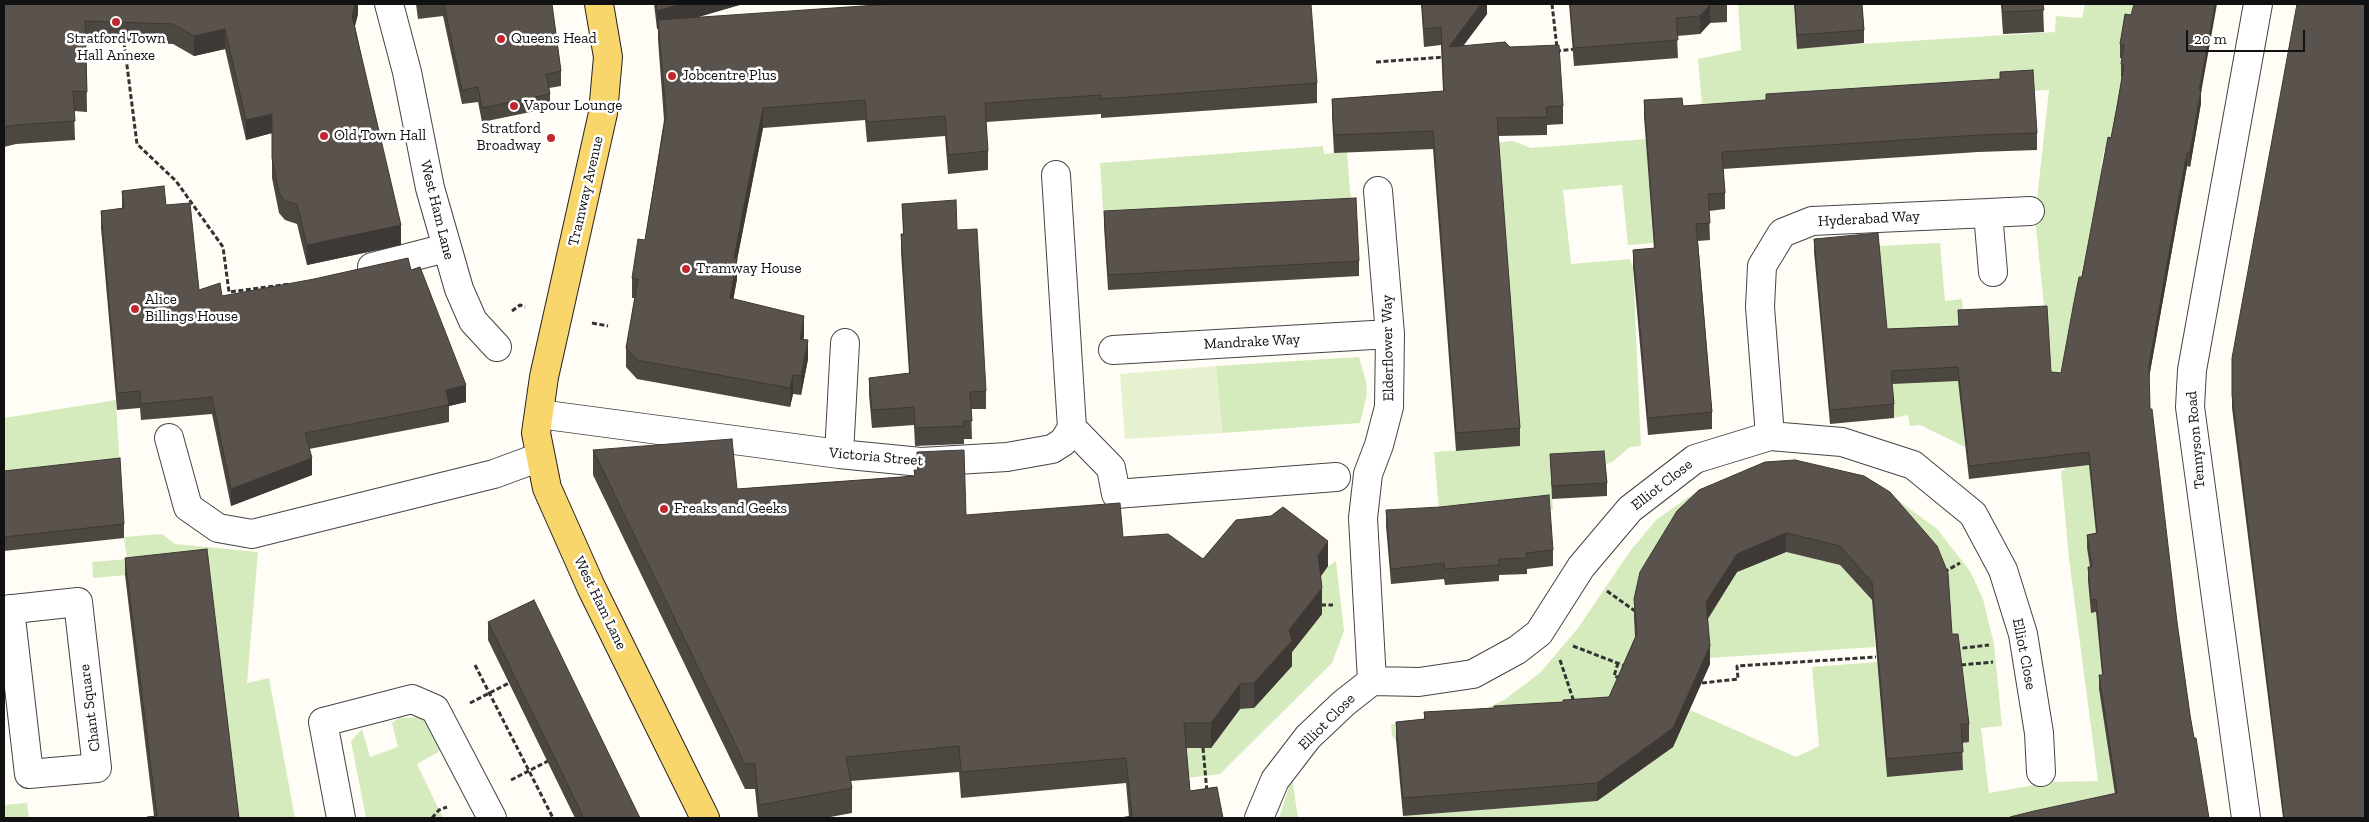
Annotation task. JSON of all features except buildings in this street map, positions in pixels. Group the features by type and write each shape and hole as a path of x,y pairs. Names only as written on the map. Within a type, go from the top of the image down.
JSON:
{"main road":[{"name":"Tramway Avenue","path":"544,377 603,113 608,57 599,4"},
{"name":"West Ham Lane","path":"544,377 536,433 547,488 587,578 705,818"}],"street":[{"name":"West Ham Lane","path":"389,4 406,72 430,188 446,248 459,289 473,321 497,347"},
{"name":"Tennyson Road","path":"2246,818 2190,406 2192,370 2258,4"},
{"path":"1056,175 1072,428 1110,468 1116,494 1336,477"},
{"name":"Elderflower Way","path":"1372,681 1363,518 1368,474 1379,445 1389,406 1390,334 1378,191"},
{"name":"Hyderabad Way","path":"1770,436 1760,308 1762,266 1782,233 1812,221 2030,211"},
{"path":"1988,213 1993,272"},
{"path":"307,282 402,261 446,248"},
{"name":"Mandrake Way","path":"1113,350 1390,334"},
{"path":"839,454 845,343"},
{"name":"Victoria Street","path":"538,414 839,454 921,462 1007,458 1052,449 1063,442 1072,428"},
{"name":"Elliot Close","path":"1258,818 1276,780 1308,737 1344,703 1372,681 1419,682 1473,674 1546,636 1582,567 1630,509 1695,459 1770,436 1842,442 1913,465 1973,514 2003,570 2023,634 2039,733 2040,772"},
{"path":"169,438 188,507 218,528 252,534 494,474 540,458"},
{"name":"Chant Square","path":"78,602 97,768 28,774 7,610 78,602"},
{"path":"342,818 323,722 412,699 435,709 492,818"}],"path":[{"path":"1552,4 1557,50"},
{"path":"124,42 137,144 176,181 223,247 229,292 307,282"},
{"path":"1548,51 1577,49"},
{"path":"1376,62 1452,57"},
{"path":"586,322 608,326"},
{"path":"1546,636 1634,669"},
{"path":"1546,636 1576,709"},
{"path":"1702,682 1738,679 1737,666 1876,657"},
{"path":"1618,663 1614,676 1625,680"},
{"path":"475,665 553,818"},
{"path":"439,717 509,683"},
{"path":"1203,748 1208,801"}],"green space":[{"path":"1738,4 1794,4 1797,48 2055,32 2056,16 2082,18 2085,4 2137,4 2132,28 2125,28 2120,57 2124,59 2121,77 2157,84 2154,104 2121,98 2111,151 2104,150 2101,166 2141,174 2139,187 2114,182 2112,189 2100,187 2098,196 2108,199 2106,214 2133,219 2132,227 2116,224 2114,233 2093,229 2088,260 2124,267 2122,281 2107,278 2104,295 2079,290 2076,308 2116,315 2115,322 2114,326 2074,318 2068,352 2107,360 2106,396 2079,397 2080,414 2091,413 2091,429 2109,428 2109,434 2074,438 2075,455 2088,454 2091,478 2113,475 2114,479 2099,481 2100,490 2092,491 2094,509 2101,508 2102,517 2118,515 2119,528 2098,531 2099,546 2087,548 2090,565 2124,560 2126,575 2088,581 2091,613 2129,608 2132,621 2099,625 2104,658 2136,654 2137,662 2101,666 2103,689 2099,689 2102,707 2122,705 2123,711 2144,708 2145,714 2111,718 2113,737 2110,738 2112,754 2149,749 2150,756 2110,761 2111,771 2121,770 2123,784 2147,781 2150,798 2130,802 2132,816 2106,818 2104,809 2081,813 2082,818 1403,818 1403,816 1590,801 1589,789 1617,787 1673,747 1690,710 1796,757 1819,746 1812,667 1877,662 1887,777 1963,770 1961,743 1968,742 1968,731 1966,720 1959,720 1954,671 1962,670 1960,653 1952,653 1948,591 1937,565 1890,510 1864,494 1795,478 1765,480 1699,508 1677,529 1640,590 1634,618 1637,657 1649,656 1649,675 1646,683 1627,675 1619,694 1636,703 1632,713 1598,736 1585,737 1583,717 1563,719 1563,725 1515,729 1514,723 1494,725 1495,732 1445,736 1444,730 1438,730 1425,731 1425,737 1396,740 1392,736 1391,724 1468,717 1504,700 1540,673 1578,628 1631,550 1657,519 1696,492 1731,477 1760,469 1790,464 1840,476 1887,492 1937,529 1970,571 1983,599 1994,644 2002,726 1981,728 1989,793 2052,782 2098,781 2069,559 2061,471 2065,470 2053,397 1961,406 1965,447 1920,425 1910,426 1908,415 1894,418 1878,246 1940,243 1945,301 1962,299 1964,323 1958,323 1959,339 1944,340 1946,381 2041,376 2053,395 2035,218 2049,90 2033,91 2032,87 2000,89 2000,96 1767,111 1766,117 1714,120 1714,127 1704,128 1698,59 1741,50"},
{"path":"1646,139 1653,243 1628,245 1622,185 1563,190 1571,264 1630,259 1633,267 1641,446 1630,447 1612,462 1604,465 1550,468 1553,510 1522,510 1440,522 1434,452 1520,446 1499,166 1435,149 1513,141 1531,148"},
{"path":"1323,146 1324,154 1347,152 1350,192 1355,212 1104,226 1100,163"},
{"path":"1359,357 1366,381 1367,394 1360,423 1222,433 1216,366"},
{"path":"1216,366 1222,433 1125,439 1120,374"},
{"path":"116,400 120,472 4,485 4,418"},
{"path":"162,534 175,544 258,552 247,683 269,678 295,818 238,818 138,574 93,578 92,562 127,559 124,537"},
{"path":"1785,552 1840,565 1876,605 1878,630 1874,631 1875,647 1709,658 1706,620 1737,572"},
{"path":"1336,561 1344,631 1332,663 1220,774 1187,778 1174,748 1211,748 1240,709 1254,708 1291,666 1289,655 1322,614 1318,580 1327,567"},
{"path":"418,717 429,724 440,751 417,764 443,818 366,818 351,741 362,729 370,757 398,747 392,723 399,718"},
{"path":"1292,778 1298,818 1279,818"},
{"path":"27,803 29,818 4,818 4,805"}],"place":[{"name":"Stratford Town Hall Annexe","path":"116,22"},
{"name":"Queens Head","path":"501,39"},
{"name":"Jobcentre Plus","path":"672,76"},
{"name":"Vapour Lounge","path":"514,106"},
{"name":"Old Town Hall","path":"324,136"},
{"name":"Stratford Broadway","path":"551,138"},
{"name":"Tramway House","path":"686,269"},
{"name":"Alice Billings House","path":"135,309"},
{"name":"Freaks and Geeks","path":"664,509"}]}
